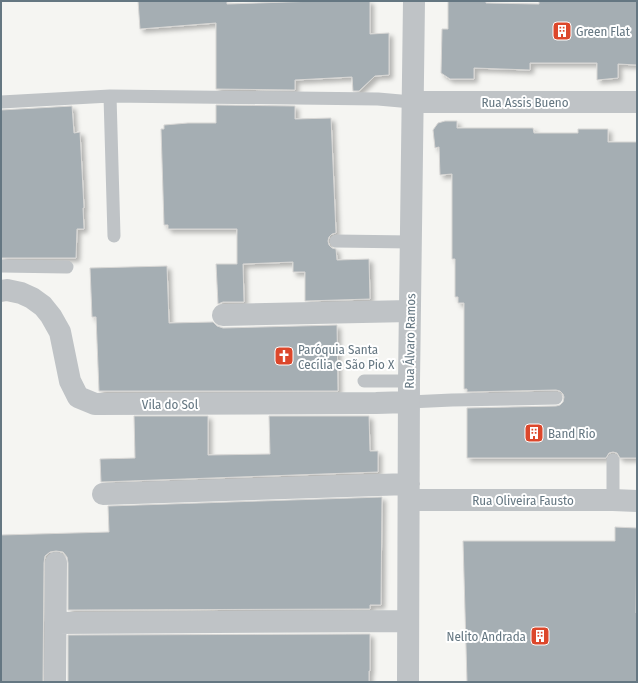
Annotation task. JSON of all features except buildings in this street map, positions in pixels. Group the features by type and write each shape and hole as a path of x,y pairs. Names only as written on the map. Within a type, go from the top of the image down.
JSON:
{"street":[{"name":"Rua Álvaro Ramos","path":"408,682 407,621 409,392 414,1"},
{"name":"Rua Assis Bueno","path":"412,102 637,102"},
{"name":"Vila do Sol","path":"1,290 20,293 32,298 43,306 51,316 60,332 70,381 78,396 95,404 368,403 409,392"},
{"path":"223,315 410,310"},
{"name":"Rua Oliveira Fausto","path":"103,494 409,492 637,501"},
{"path":"56,563 56,682"},
{"path":"56,624 407,621"}],"lane":[{"path":"1,102 110,96 378,98 412,102"},
{"path":"110,96 114,236"},
{"path":"336,241 411,242"},
{"path":"1,266 67,266"},
{"path":"364,381 409,392 452,400 556,398"},
{"path":"613,460 613,500"}],"place":[{"name":"Green Flat","path":"562,31"},
{"name":"Paróquia Santa Cecília e São Pio X","path":"284,356"},
{"name":"Band Rio","path":"534,433"},
{"name":"Nelito Andrada","path":"540,636"}]}
